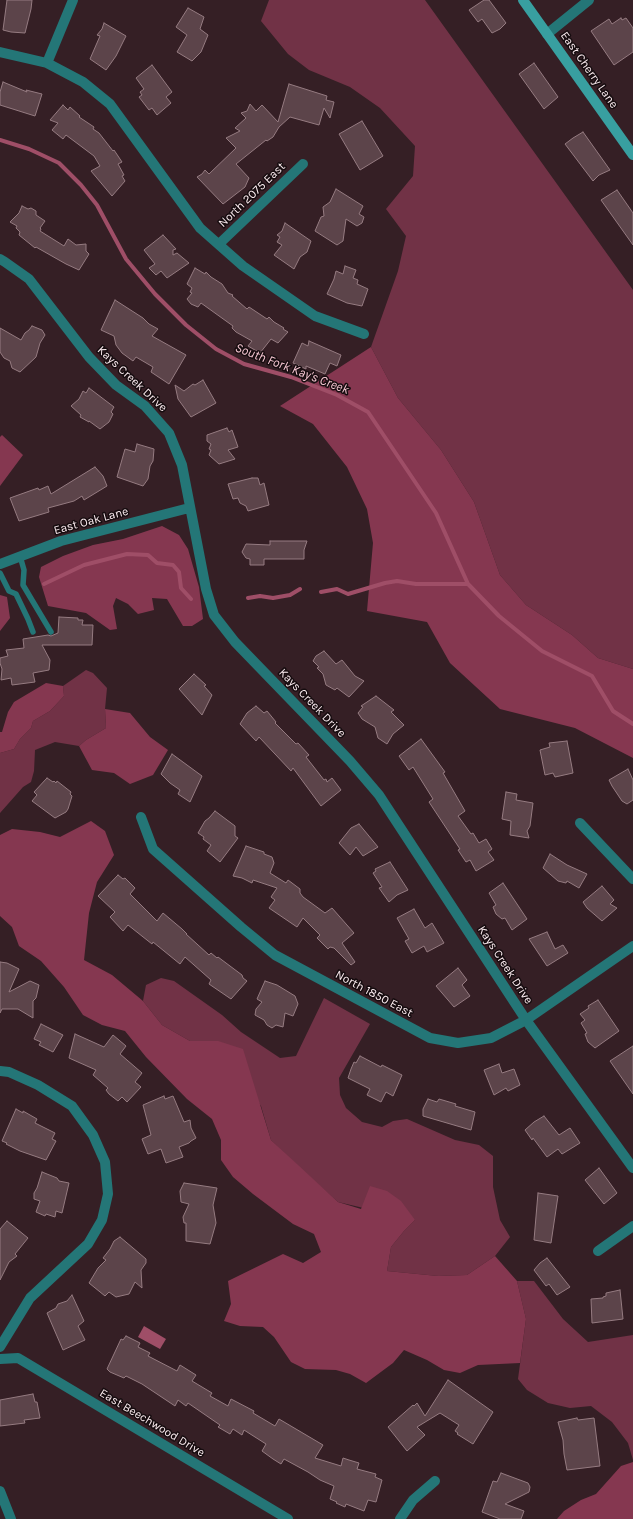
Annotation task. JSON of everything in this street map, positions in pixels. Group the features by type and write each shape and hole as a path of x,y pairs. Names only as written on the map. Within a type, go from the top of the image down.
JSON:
{"street":[{"path":"47,63 74,0"},
{"name":"East Cherry Lane","path":"523,0 633,155"},
{"path":"547,34 589,0"},
{"path":"0,52 47,63 83,82 110,104 200,228 243,266 315,316 364,334"},
{"name":"North 2075 East","path":"219,244 303,164"},
{"name":"Kays Creek Drive","path":"0,259 29,279 89,357 116,384 146,406 169,433 182,465 206,589 214,615 235,642 350,761 379,795 526,1020 633,1168"},
{"name":"East Oak Lane","path":"0,564 61,541 190,508"},
{"name":"North 1850 East","path":"140,817 153,849 275,955 430,1038 458,1043 491,1038 526,1020 633,946"},
{"path":"580,823 633,879"},
{"path":"0,1071 9,1072 38,1085 72,1106 93,1135 105,1162 108,1194 102,1220 88,1244 30,1298 0,1347"},
{"path":"598,1251 633,1226"},
{"name":"East Beechwood Drive","path":"0,1359 18,1358 288,1519"},
{"path":"400,1519 413,1500 435,1481"},
{"path":"0,1491 11,1519"}],"lane":[{"path":"20,556 24,570 23,585 51,632"},
{"path":"0,573 9,591 16,594 33,632"}],"shaded area":[{"path":"269,0 425,0 633,290 633,669 598,658 572,635 526,605 500,575 474,502 441,450 398,398 371,347 398,271 406,236 386,209 413,176 415,146 380,108 350,87 309,70 288,54 261,21"},
{"path":"371,347 398,398 441,450 474,502 500,575 526,605 572,635 598,658 633,669 633,758 575,728 500,709 450,663 427,622 367,611 373,543 367,509 347,467 313,424 280,406"},
{"path":"2,435 23,455 0,486 0,437"},
{"path":"162,526 179,535 188,549 199,587 203,619 192,626 183,626 167,599 152,598 154,610 138,614 128,604 116,598 113,606 117,629 110,630 86,613 48,606 39,577 41,567 63,556 93,545 123,539"},
{"path":"0,595 7,597 10,618 0,631"},
{"path":"86,670 93,673 107,688 105,709 106,728 79,746 55,742 35,750 34,771 31,782 23,787 0,813 0,753 14,749 20,739 31,728 33,721 50,711 64,696 63,686"},
{"path":"46,683 63,686 64,696 50,711 33,721 31,728 20,739 14,749 0,753 0,732 2,732 8,712 14,702"},
{"path":"105,709 130,713 150,737 168,750 153,775 130,784 114,773 92,770 79,746 106,728"},
{"path":"91,821 105,831 114,855 97,882 89,913 84,960 112,975 143,1001 162,1025 190,1041 218,1041 243,1049 271,1140 338,1202 361,1209 370,1186 387,1191 401,1201 415,1220 391,1247 387,1271 438,1276 467,1275 495,1256 517,1281 526,1319 520,1363 478,1365 460,1373 444,1370 427,1360 404,1350 393,1363 366,1383 350,1374 336,1370 305,1369 291,1362 274,1337 263,1327 240,1326 224,1321 231,1304 228,1281 283,1254 303,1263 321,1252 314,1234 293,1224 233,1177 221,1160 221,1140 212,1119 187,1099 146,1057 125,1031 102,1025 83,1015 64,987 41,961 19,946 12,927 0,916 0,835 12,829 40,832 60,837"},
{"path":"161,978 174,981 222,1015 241,1032 280,1058 296,1056 324,998 370,1024 339,1078 340,1095 346,1108 362,1122 382,1127 393,1121 407,1119 455,1140 479,1145 493,1156 493,1187 500,1220 510,1237 495,1256 467,1275 438,1276 387,1271 391,1247 415,1220 338,1202 301,1169 271,1140 261,1106 218,1042 190,1041 162,1025 143,1001 146,985"},
{"path":"517,1281 534,1281 563,1319 588,1342 633,1335 633,1460 628,1443 612,1422 591,1406 570,1408 548,1403 527,1390 518,1379 526,1319"},
{"path":"144,1326 166,1339 160,1349 138,1337"},
{"path":"633,1462 633,1519 557,1519 564,1511 581,1500 596,1494 621,1466"}],"building":[{"path":"7,0 32,0 25,33 3,30"},
{"path":"484,0 489,0 506,23 500,29 492,33 482,19 478,22 469,10"},
{"path":"188,8 204,17 200,29 208,35 201,52 192,61 177,52 187,35 176,27"},
{"path":"621,18 622,20 626,18 633,28 633,52 614,65 591,31 609,19 612,24"},
{"path":"104,23 126,36 116,56 106,70 90,59 100,36 97,35 102,29"},
{"path":"534,63 558,97 544,109 519,74"},
{"path":"152,65 172,92 166,97 171,103 157,115 152,108 149,110 139,97 142,95 140,92 144,89 136,78"},
{"path":"3,82 27,92 26,90 42,94 35,116 0,105 0,92"},
{"path":"289,84 327,96 326,100 334,102 330,118 324,108 319,125 290,117 279,127 273,137 267,141 266,140 236,164 249,178 245,187 223,204 197,177 205,170 209,174 236,148 226,138 240,131 235,128 246,118 241,113 247,111 250,104 256,111 262,105 278,122"},
{"path":"63,105 68,110 70,107 80,116 79,117 94,127 93,129 99,133 113,151 114,150 122,162 118,164 124,175 122,176 125,181 112,196 91,171 100,166 94,156 66,135 63,139 52,130 58,123 50,120"},
{"path":"362,121 383,156 360,170 339,134"},
{"path":"583,132 610,170 599,175 593,181 565,144"},
{"path":"336,189 363,206 359,214 364,217 362,223 357,226 346,219 343,241 337,245 315,231 321,217 324,216 323,207 330,202"},
{"path":"617,190 633,213 633,245 601,200"},
{"path":"22,206 36,211 36,215 45,221 40,228 40,231 64,246 68,239 76,245 86,244 86,251 89,254 79,270 36,247 35,248 19,235 20,232 16,228 17,226 10,222 19,213"},
{"path":"285,223 311,241 307,252 300,257 294,269 274,255 282,245 277,242 280,237 277,235 282,231"},
{"path":"163,235 176,249 173,250 173,255 177,253 189,263 167,278 161,271 156,275 149,268 155,264 144,250"},
{"path":"345,266 356,270 353,278 358,280 357,284 368,289 362,306 347,303 327,294 336,271 343,274"},
{"path":"195,268 205,274 206,272 222,284 228,293 233,295 232,296 247,309 249,307 267,319 269,317 288,332 278,343 271,339 260,353 248,346 252,341 236,332 232,328 233,326 201,303 198,307 191,304 187,299 192,293 190,292 192,288 187,284"},
{"path":"115,300 158,329 152,336 186,355 169,384 151,372 153,367 136,357 133,361 122,353 116,345 114,336 101,330"},
{"path":"32,326 42,330 45,335 40,343 36,357 20,372 12,368 10,361 4,358 0,352 0,328 21,340"},
{"path":"309,341 341,355 337,366 330,363 325,374 306,366 306,369 293,363 302,343 308,346"},
{"path":"203,380 216,403 191,417 178,399 175,385 184,391 193,384 195,385"},
{"path":"89,388 114,407 111,412 113,414 109,422 100,429 89,421 80,417 81,415 71,406 79,399 83,391 86,393"},
{"path":"227,428 229,432 232,430 238,447 228,450 235,459 219,464 209,455 211,444 207,441 207,435"},
{"path":"137,444 154,449 153,461 150,466 148,479 143,486 117,477 125,449 135,452"},
{"path":"95,467 103,476 107,486 84,500 82,496 74,501 48,508 49,512 19,521 10,498 48,486 51,494"},
{"path":"258,478 260,485 264,483 269,505 248,511 246,506 240,503 238,498 233,499 228,484"},
{"path":"270,541 307,541 304,550 304,559 264,559 264,565 250,565 250,559 246,558 242,552 246,544 270,545"},
{"path":"59,617 78,618 78,620 83,620 82,625 93,625 92,645 42,645 50,660 49,670 33,673 35,682 12,685 11,678 1,680 2,669 0,658 8,656 6,650 24,648 23,639 48,635 51,636 58,633"},
{"path":"324,651 336,664 342,660 355,676 364,681 349,697 337,688 335,690 326,685 323,674 313,661 316,656"},
{"path":"194,674 206,685 204,686 212,695 202,715 179,689"},
{"path":"376,696 394,710 391,712 404,725 393,734 387,744 378,738 375,727 362,719 358,713 363,707 361,706"},
{"path":"256,706 264,713 267,711 276,722 275,723 296,744 298,743 309,755 306,757 324,780 326,779 327,782 332,778 341,790 321,806 293,768 291,771 259,737 256,741 240,724 247,713"},
{"path":"421,739 445,772 443,773 465,811 458,816 471,834 473,833 479,843 486,839 492,849 488,852 494,860 476,871 470,860 466,862 458,850 460,849 429,802 433,799 413,767 409,770 399,756"},
{"path":"567,741 573,773 555,777 553,773 545,775 540,750 550,747 549,743"},
{"path":"172,754 202,776 190,802 178,794 180,790 161,774"},
{"path":"628,769 633,780 633,800 627,804 622,801 609,780"},
{"path":"47,778 56,783 57,781 71,792 70,794 72,796 66,812 55,818 32,801 37,795 34,792"},
{"path":"506,792 517,794 516,800 533,803 530,826 527,831 529,838 510,835 511,821 502,819"},
{"path":"215,811 235,826 235,836 238,838 220,862 207,851 211,845 198,833 205,821"},
{"path":"359,824 378,847 363,856 356,847 350,855 339,843 351,828"},
{"path":"246,846 264,852 264,854 272,857 274,863 270,873 286,883 288,880 300,889 300,893 303,897 325,913 332,908 354,933 342,943 355,962 351,965 334,948 330,947 328,949 317,938 320,935 303,918 297,927 269,908 275,900 271,897 277,888 253,880 252,883 242,878 233,876"},
{"path":"550,854 567,865 587,874 579,888 567,881 566,883 558,881 543,868"},
{"path":"390,862 408,890 397,895 389,902 379,888 382,887 373,873 376,871 375,869"},
{"path":"118,875 123,879 125,878 135,888 130,894 157,921 163,913 209,955 211,953 217,958 218,957 242,975 247,981 231,999 209,984 211,980 185,957 180,964 153,942 152,944 128,925 123,931 110,917 115,912 98,896"},
{"path":"503,883 527,919 512,930 505,918 502,919 496,914 493,907 496,905 489,893"},
{"path":"602,886 614,900 610,904 617,908 602,921 587,908 583,902"},
{"path":"414,909 425,928 432,923 444,943 427,952 424,946 412,953 405,941 409,939 397,918"},
{"path":"547,932 555,949 563,945 568,953 547,966 529,939"},
{"path":"0,962 7,963 19,969 9,992 30,981 39,985 36,998 33,1001 33,1018 18,1009 2,1009 0,1013"},
{"path":"458,968 467,980 462,985 470,996 454,1007 436,986"},
{"path":"265,981 277,985 295,996 298,1004 293,1016 285,1013 283,1027 276,1025 272,1028 267,1025 264,1020 255,1015 256,1009 262,1002 257,999"},
{"path":"598,1000 619,1031 595,1048 588,1042 585,1034 587,1033 581,1023 585,1020 580,1014 589,1008 588,1006"},
{"path":"41,1024 63,1035 53,1052 39,1045 41,1042 34,1039"},
{"path":"75,1034 104,1047 113,1035 126,1046 120,1054 142,1073 135,1082 141,1087 127,1102 122,1097 118,1101 109,1094 106,1090 108,1088 93,1075 96,1070 69,1058"},
{"path":"633,1046 633,1094 610,1061"},
{"path":"360,1056 381,1067 382,1065 402,1075 393,1096 386,1092 381,1102 367,1095 370,1089 348,1078 354,1062 356,1063"},
{"path":"499,1064 502,1073 514,1069 520,1085 508,1091 506,1088 494,1095 484,1070"},
{"path":"164,1096 165,1099 173,1096 184,1122 190,1120 191,1128 196,1138 179,1147 183,1157 166,1163 161,1149 148,1154 142,1139 151,1135 143,1105"},
{"path":"428,1099 437,1102 439,1099 475,1112 471,1130 423,1116 423,1109"},
{"path":"16,1109 23,1113 23,1111 37,1119 35,1123 55,1133 52,1139 56,1141 46,1160 20,1151 2,1141"},
{"path":"544,1116 559,1135 570,1128 580,1143 562,1154 558,1149 547,1157 525,1130"},
{"path":"599,1168 617,1193 604,1204 585,1180"},
{"path":"42,1172 57,1178 59,1181 69,1183 62,1213 56,1211 55,1217 46,1214 45,1216 36,1212 40,1201 34,1199 34,1193"},
{"path":"184,1183 217,1188 213,1205 216,1223 210,1244 186,1241 186,1223 184,1223 183,1217 189,1204 181,1202 180,1191"},
{"path":"538,1193 558,1196 551,1243 534,1240"},
{"path":"7,1221 28,1238 15,1254 17,1256 9,1262 0,1280 0,1229"},
{"path":"120,1237 146,1259 146,1263 141,1270 142,1288 135,1282 129,1294 116,1297 109,1292 105,1296 89,1283 98,1268 106,1260 103,1258 114,1241"},
{"path":"547,1258 570,1287 557,1295 549,1284 546,1286 534,1270"},
{"path":"620,1290 623,1319 592,1323 591,1299 603,1298 606,1296 606,1293"},
{"path":"72,1295 84,1321 78,1326 85,1340 63,1350 47,1313 56,1308 58,1304 67,1301"},
{"path":"126,1336 140,1343 138,1347 150,1353 148,1356 177,1371 180,1365 196,1375 192,1381 212,1393 210,1396 228,1406 231,1399 254,1411 253,1413 275,1426 279,1419 323,1445 315,1458 341,1466 343,1458 359,1463 357,1469 376,1474 375,1477 382,1480 376,1502 368,1500 364,1511 346,1504 345,1507 336,1503 337,1502 330,1499 334,1486 320,1480 284,1459 281,1464 262,1451 266,1444 244,1430 242,1435 233,1429 230,1434 218,1427 220,1425 188,1403 186,1406 178,1400 175,1406 142,1384 126,1376 124,1378 110,1372 107,1369 121,1339 123,1340"},
{"path":"448,1380 493,1412 473,1444 457,1434 458,1433 455,1431 459,1425 440,1413 417,1427 425,1435 407,1451 388,1427 417,1403 425,1416"},
{"path":"33,1394 35,1402 37,1402 40,1418 24,1420 25,1423 0,1426 0,1400"},
{"path":"577,1418 578,1420 594,1418 600,1466 567,1470 563,1440 558,1422"},
{"path":"501,1473 528,1483 530,1487 529,1492 505,1504 524,1511 521,1519 500,1519 482,1512 493,1481 497,1482"}],"waterway":[{"name":"South Fork Kay's Creek","path":"0,140 29,149 59,163 81,185 97,205 126,259 155,294 186,325 216,349 244,364 291,377 337,395 368,412 436,513 468,584 499,616 542,651 592,676 613,711 633,724"},
{"path":"44,584 84,565 127,554 148,555 157,563 173,565 179,572 181,588 191,599"},
{"path":"321,592 337,589 348,594 397,581 416,584 468,584"},
{"path":"248,598 260,596 273,598 290,595 300,589"}]}
